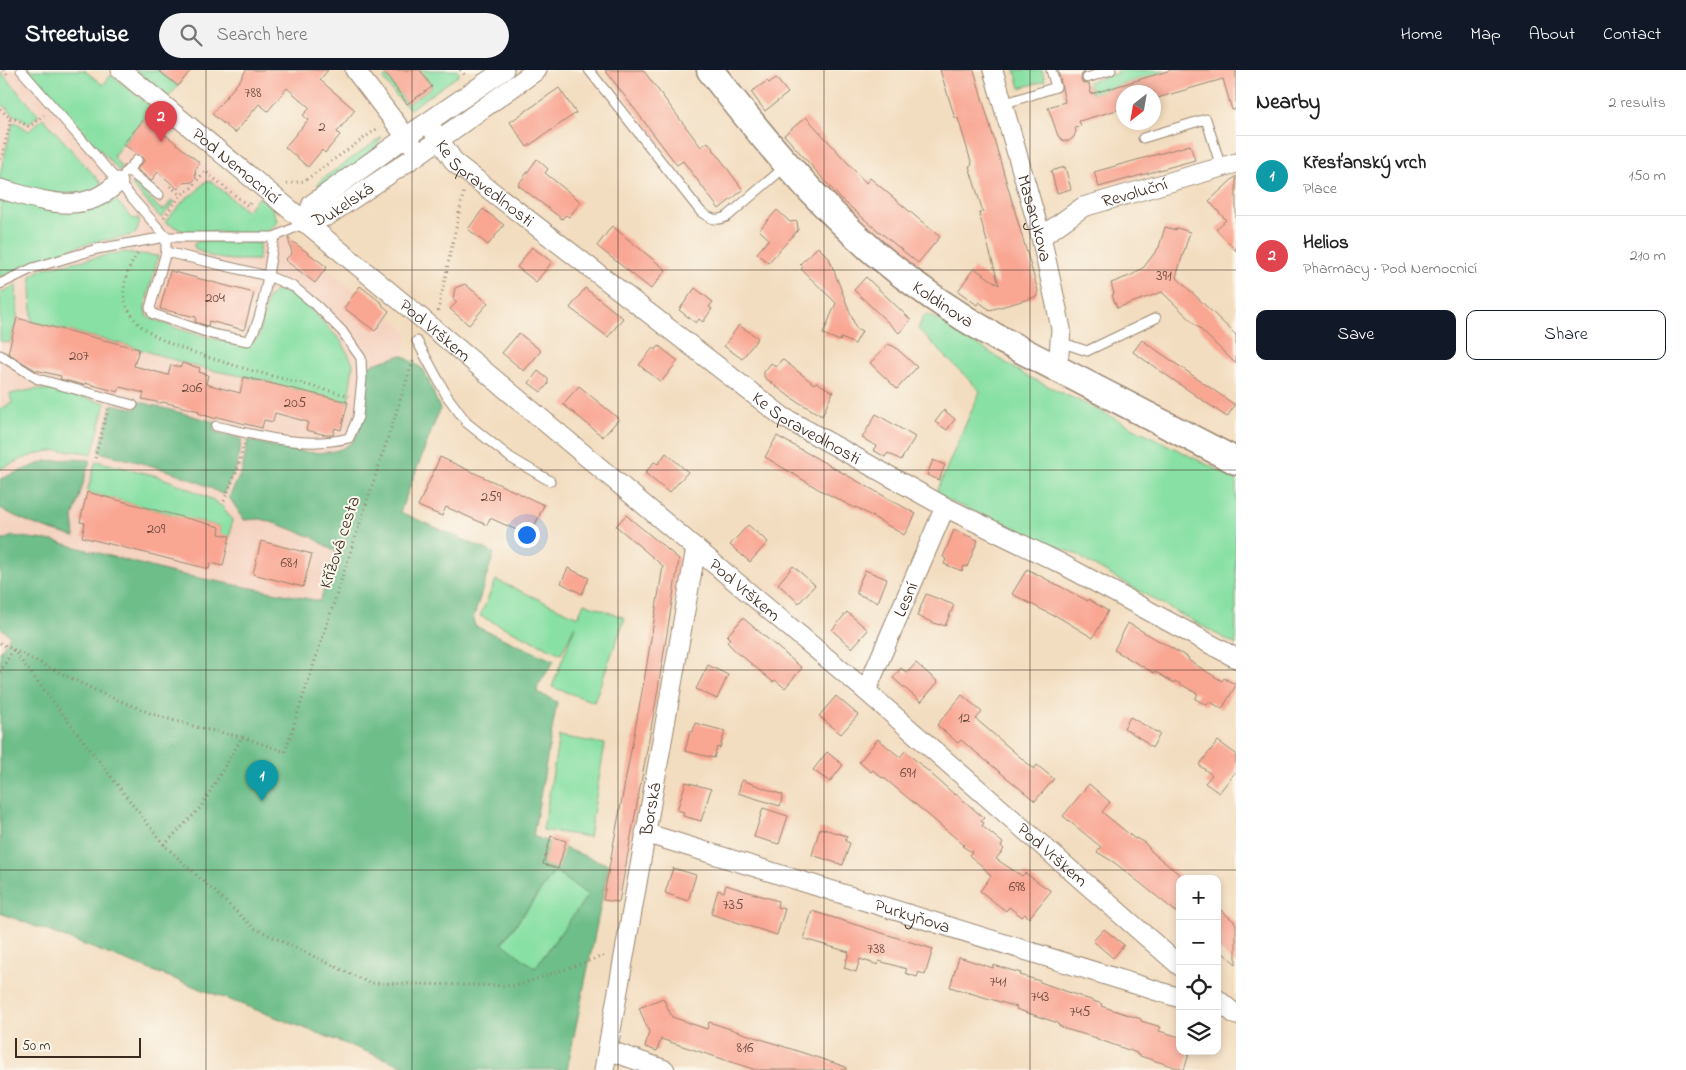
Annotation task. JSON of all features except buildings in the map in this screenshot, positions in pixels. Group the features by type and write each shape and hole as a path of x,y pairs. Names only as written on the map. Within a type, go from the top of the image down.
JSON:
{"street":[{"name":"Pod Nemocnicí","path":"121,70 305,223"},
{"path":"355,70 419,154"},
{"name":"Dukelská","path":"305,223 312,204 504,70"},
{"name":"Dukelská","path":"305,223 327,216 419,154 537,70"},
{"name":"Koldinova","path":"710,70 787,165 828,209 879,256 919,288 979,327 1236,461"},
{"name":"Masarykova","path":"993,70 1041,236 1058,309 1061,329 1059,354 1055,368"},
{"name":"Ke Spravedlnosti","path":"428,123 455,163 783,417 945,507 1062,564 1236,658"},
{"name":"Revoluční","path":"1041,236 1084,207 1228,165"},
{"path":"0,189 62,204 82,202 100,197 123,176"},
{"name":"Pod Vrškem","path":"305,223 866,691 1179,965"},
{"name":"Lesní","path":"866,691 945,507"},
{"name":"Borská","path":"604,1070 696,548"},
{"name":"Purkyňova","path":"645,834 1176,997"},
{"path":"1221,1002 1236,1015"},
{"path":"1221,1011 1236,1015"},
{"path":"608,1050 665,1070"}],"lane":[{"path":"21,70 123,176 166,237 166,252 150,308 153,314 212,334 248,341 260,313 274,238"},
{"path":"589,70 701,212 709,218 716,220 728,216 787,165"},
{"path":"1003,104 1058,87 1050,70"},
{"path":"1087,78 1111,70"},
{"path":"1143,138 1206,119 1228,165"},
{"path":"123,176 137,160"},
{"path":"123,176 159,195"},
{"path":"0,284 32,268 97,250 166,237 274,238 305,223"},
{"path":"166,252 268,276 294,287 317,306 342,331 361,358 362,379 358,417 349,438 332,442 302,443 216,426"},
{"path":"1060,342 1087,351 1156,318"},
{"path":"417,341 447,396 467,423 511,458 550,481"},
{"path":"0,355 38,379 133,405"}],"path":[{"path":"460,70 464,75 472,70"},
{"path":"0,109 10,118 18,120 29,127 44,115"},
{"path":"304,181 391,117"},
{"path":"0,163 10,118"},
{"path":"156,224 181,195 192,188 205,171 248,206 262,188"},
{"path":"437,318 465,182"},
{"name":"Křížová cesta","path":"242,737 284,752 416,355 417,341"},
{"path":"94,458 110,399"},
{"path":"224,502 238,468 247,433"},
{"path":"0,643 100,693 152,714 200,728 242,737 201,807 164,845"},
{"path":"0,672 13,650"},
{"path":"13,650 164,845 254,928 370,983 516,986 626,948"}],"shaded area":[{"path":"0,70 75,70 133,133 147,116 274,223 282,234 355,291 360,286 383,304 382,306 389,311 388,314 409,334 320,601 10,636 0,652"}],"green space":[{"path":"29,70 84,70 103,85 111,75 174,125 167,133 146,116 113,156 122,168 120,172"},
{"path":"136,70 158,70 178,86 169,97"},
{"path":"420,70 458,70 459,73 458,76 410,109 398,98 383,79 387,76 407,104 432,87"},
{"path":"1015,70 1042,70 1045,81 1020,88"},
{"path":"1164,70 1165,72 1122,85 1116,85 1116,87 1092,94 1088,82 1118,73 1117,71"},
{"path":"0,71 39,115 28,124 20,117 15,116 0,102"},
{"path":"43,118 101,183 100,189 63,199 0,182 0,173 13,122 29,131"},
{"path":"382,137 376,147 322,195 318,188 321,180"},
{"path":"211,181 246,211 259,197 272,208 278,222 267,232 255,233 183,231 165,222 186,198 196,192 205,182"},
{"path":"136,183 160,209 164,210 172,200 175,202 161,218 131,184"},
{"path":"0,193 115,199 133,219 139,218 139,224 136,233 131,235 67,250 33,262 0,278"},
{"path":"199,241 260,243 258,260 216,258 194,247 194,244"},
{"path":"123,252 158,256 145,307 146,316 170,326 206,337 244,345 258,338 268,298 276,290 292,293 314,312 342,342 353,364 348,402 272,384 272,382 200,368 130,346 32,322 31,276 44,268"},
{"path":"16,285 17,318 10,343 0,341 0,293"},
{"path":"926,314 946,324 1025,375 1236,479 1236,645 1089,563 1078,555 951,502 936,493 980,391 918,329"},
{"path":"402,355 424,370 440,409 400,512 494,553 473,619 475,626 554,661 538,686 537,692 557,702 533,836 609,865 567,1070 415,1070 0,913 0,652 10,636 0,627 0,541 13,536 54,541 173,573 320,601 336,552 312,537 283,526 261,519 244,520 229,497 242,471 248,440 304,452 320,453 334,451 346,446 355,438 359,431 363,414 367,366","holes":["555,871 588,895 535,968 502,943"]},
{"path":"36,389 56,391 106,403 92,454 66,451 44,452 24,458 0,469 0,409 12,403 10,394"},
{"path":"137,401 215,422 213,431 242,439 237,466 223,495 178,474 99,452 112,404 136,409"},
{"path":"90,460 73,518 75,537 37,525 0,508 0,479 46,461"},
{"path":"96,461 157,476 213,500 224,508 232,520 230,537 219,534 220,527 195,520 171,517 171,514 87,492"},
{"path":"496,580 578,617 584,603 625,618 594,702 552,687 575,626 561,654 480,616"},
{"path":"559,736 605,744 589,837 543,830"},
{"path":"555,871 588,895 535,968 502,944"}],"place":[{"name":"Helios","path":"161,142"},
{"name":"Křesťanský vrch","path":"262,801"}]}
